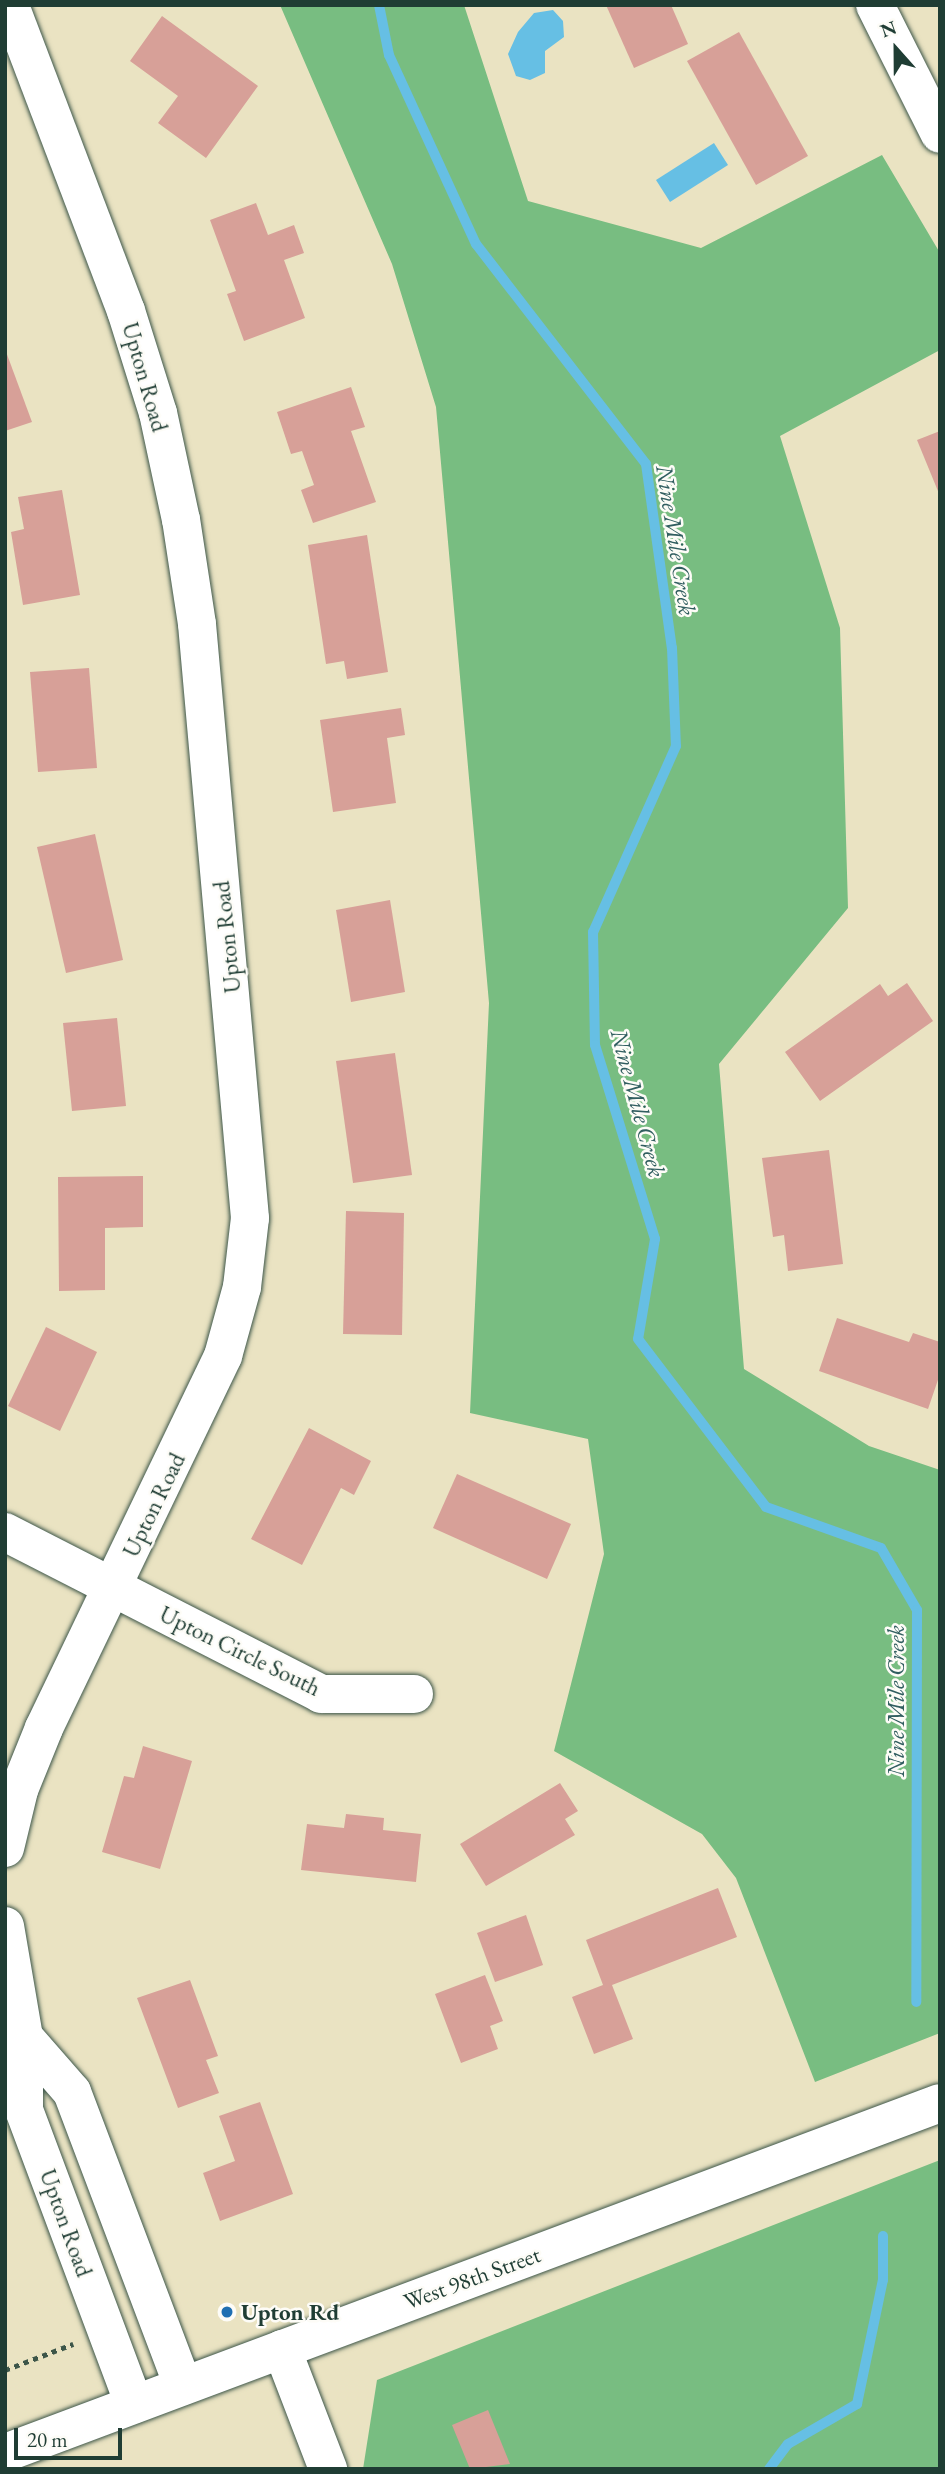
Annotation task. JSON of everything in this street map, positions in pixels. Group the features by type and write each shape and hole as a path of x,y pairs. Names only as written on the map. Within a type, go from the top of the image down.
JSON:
{"street":[{"name":"Upton Road","path":"5,1848 19,1790 44,1728 223,1356 242,1287 250,1218 247,1147 181,520 158,414 126,311 10,5"},
{"path":"875,5 940,134"},
{"name":"Upton Circle South","path":"5,1532 321,1694 414,1694"},
{"name":"Upton Road","path":"5,1926 24,2110 134,2404"},
{"path":"15,2040 72,2092 183,2386"},
{"name":"West 98th Street","path":"5,2453 940,2103"},
{"path":"282,2349 327,2469"}],"path":[{"path":"5,2370 107,2332"}],"green space":[{"path":"280,5 464,5 528,201 701,248 882,155 940,253 940,350 780,436 840,628 848,908 719,1064 744,1369 869,1446 940,1470 940,2033 815,2082 736,1878 702,1834 554,1751 604,1554 588,1439 470,1413 489,1003 436,407 392,264"},
{"path":"940,2160 940,2469 363,2469 377,2380"}],"water":[{"path":"553,10 563,21 564,37 545,51 545,73 530,80 516,76 508,54 518,32 534,13"},
{"path":"714,143 728,165 670,202 656,180"}],"building":[{"path":"606,5 671,5 688,44 634,68"},
{"path":"162,16 258,86 206,158 158,123 178,96 130,61"},
{"path":"739,32 808,156 756,185 687,61"},
{"path":"256,203 268,235 294,225 304,253 284,260 305,318 244,341 227,294 236,291 210,220"},
{"path":"5,349 32,422 5,431"},
{"path":"351,387 365,427 351,431 376,502 313,523 301,490 314,485 302,451 291,454 277,412"},
{"path":"940,431 940,496 917,440"},
{"path":"62,490 80,595 23,605 11,532 24,529 18,497"},
{"path":"367,535 388,672 347,679 344,661 326,664 308,545"},
{"path":"89,668 97,768 38,772 30,672"},
{"path":"401,708 405,735 387,738 396,803 333,812 320,720"},
{"path":"95,834 123,960 66,973 37,847"},
{"path":"390,900 405,992 351,1002 336,910"},
{"path":"907,983 933,1021 820,1101 785,1052 880,984 888,996"},
{"path":"117,1018 126,1106 72,1111 63,1023"},
{"path":"395,1053 412,1175 353,1183 336,1061"},
{"path":"829,1150 843,1264 788,1271 784,1235 773,1237 762,1158"},
{"path":"143,1176 143,1227 105,1228 105,1290 59,1291 58,1177"},
{"path":"346,1211 404,1213 402,1335 343,1334"},
{"path":"837,1318 909,1342 913,1333 940,1342 940,1374 928,1409 819,1371"},
{"path":"46,1327 97,1352 60,1431 8,1406"},
{"path":"309,1428 371,1461 354,1495 341,1488 302,1565 251,1539"},
{"path":"457,1474 571,1524 547,1579 433,1528"},
{"path":"143,1746 192,1761 160,1869 102,1852 124,1776 134,1778"},
{"path":"560,1783 578,1811 565,1819 575,1835 486,1886 460,1844"},
{"path":"346,1814 384,1818 383,1830 421,1834 416,1882 301,1870 307,1824 344,1828"},
{"path":"718,1888 737,1937 612,1985 633,2039 594,2054 572,1997 603,1985 586,1940"},
{"path":"526,1915 543,1965 495,1982 477,1933"},
{"path":"485,1975 503,2021 490,2026 498,2049 461,2063 435,1994"},
{"path":"190,1980 218,2056 206,2060 219,2093 178,2108 137,1998"},
{"path":"260,2102 293,2194 220,2221 203,2173 235,2161 219,2116"},
{"path":"488,2410 510,2464 470,2469 452,2425"}],"waterway":[{"name":"Nine Mile Creek","path":"379,5 389,55 476,244 646,464 672,648 676,746 593,932 595,1045 655,1239 638,1339 766,1507 881,1548 917,1610 916,2002"},
{"name":"Nine Mile Creek","path":"769,2469 788,2444 857,2404 883,2280 883,2236"}],"place":[{"name":"Upton Rd","path":"227,2312"}]}
